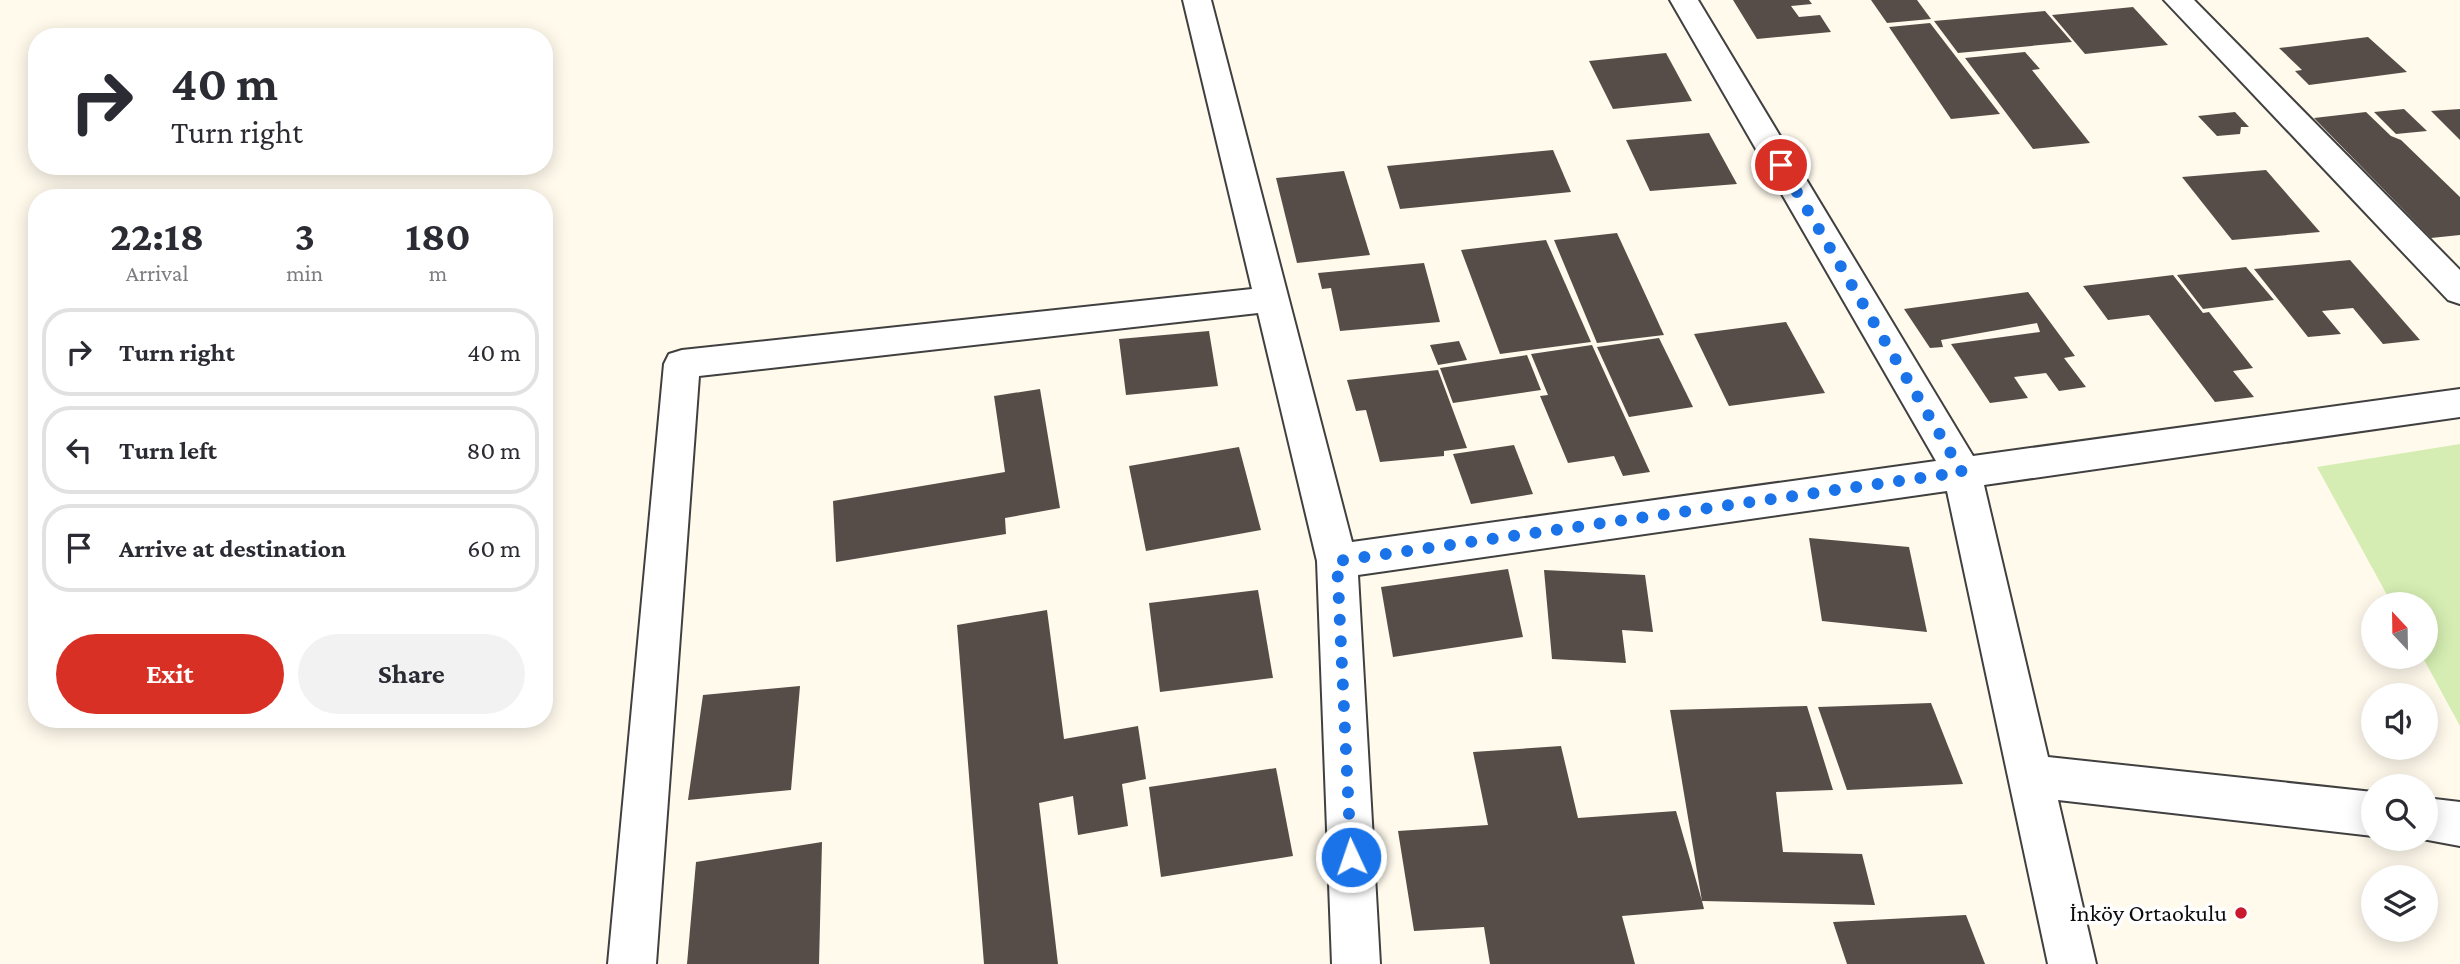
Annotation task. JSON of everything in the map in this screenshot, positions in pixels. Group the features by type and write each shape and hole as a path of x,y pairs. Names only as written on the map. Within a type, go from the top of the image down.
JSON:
{"street":[{"path":"1197,0 1337,561 1356,964"},
{"path":"1684,0 1962,472 2072,964"},
{"path":"2178,0 2460,291"},
{"path":"632,964 682,364 1272,299"},
{"path":"1337,561 2460,403"},
{"path":"2030,776 2361,813"},
{"path":"2438,821 2460,824"}],"green space":[{"path":"2460,444 2460,726 2429,669 2438,669 2438,592 2385,592 2317,467"}],"building":[{"path":"1733,0 1809,0 1812,4 1791,6 1799,17 1820,15 1831,32 1757,39"},
{"path":"1871,0 1917,0 1931,19 1887,23"},
{"path":"2133,7 2168,45 2085,54 2052,15"},
{"path":"2045,11 2072,42 1958,53 1934,21"},
{"path":"1930,23 2000,114 1951,119 1889,27"},
{"path":"2368,37 2407,72 2309,85 2295,71 2302,70 2279,48"},
{"path":"2025,52 2040,69 2032,70 2090,143 2033,149 1965,58"},
{"path":"1666,53 1692,101 1613,109 1589,61"},
{"path":"2404,109 2427,131 2396,134 2374,112"},
{"path":"2460,109 2460,140 2431,111"},
{"path":"2235,112 2249,127 2241,127 2240,134 2217,136 2198,116"},
{"path":"2366,112 2391,136 2401,140 2460,197 2460,235 2431,238 2314,118"},
{"path":"1709,133 1737,184 1650,191 1626,140"},
{"path":"1553,150 1571,192 1400,209 1387,166"},
{"path":"2266,170 2320,232 2232,240 2182,177"},
{"path":"1344,171 1370,255 1297,263 1276,178"},
{"path":"1617,233 1664,335 1597,343 1554,240"},
{"path":"1546,240 1591,342 1500,354 1461,250"},
{"path":"2350,260 2420,340 2383,344 2353,308 2322,311 2341,334 2308,337 2254,269"},
{"path":"1424,263 1440,322 1340,331 1331,288 1322,289 1318,273"},
{"path":"2246,267 2274,300 2203,309 2177,275"},
{"path":"2173,275 2203,313 2209,312 2253,368 2233,371 2254,397 2215,402 2149,315 2108,320 2083,286"},
{"path":"2028,292 2075,356 2064,358 2086,387 2059,391 2046,373 2014,377 2028,398 1990,403 1951,344 2040,332 2037,323 1941,340 1943,347 1930,348 1904,309"},
{"path":"1786,322 1825,393 1729,406 1694,334"},
{"path":"1209,331 1218,386 1126,395 1119,339"},
{"path":"1659,338 1693,407 1629,417 1597,347"},
{"path":"1459,341 1467,360 1438,365 1430,345"},
{"path":"1592,345 1650,472 1623,476 1614,456 1568,463 1540,396 1548,395 1531,354"},
{"path":"1527,355 1541,390 1453,403 1440,368"},
{"path":"1438,370 1467,448 1444,451 1444,456 1380,462 1366,410 1356,411 1347,380"},
{"path":"1040,389 1060,508 1005,518 1006,534 836,562 833,501 1005,472 994,396"},
{"path":"1514,445 1533,494 1471,504 1453,454"},
{"path":"1239,447 1261,530 1146,551 1129,466"},
{"path":"1809,538 1909,547 1927,632 1822,621"},
{"path":"1508,569 1523,637 1393,657 1381,587"},
{"path":"1544,570 1645,575 1653,632 1622,630 1626,663 1552,659"},
{"path":"1258,590 1273,678 1160,692 1149,603"},
{"path":"1047,610 1064,739 1138,726 1146,779 1122,784 1128,826 1078,835 1073,796 1039,803 1058,964 984,964 957,625"},
{"path":"800,686 791,790 688,800 703,695"},
{"path":"1931,703 1963,784 1847,790 1818,707"},
{"path":"1807,706 1833,790 1776,792 1783,852 1862,854 1875,905 1702,901 1670,710"},
{"path":"1561,746 1578,818 1676,811 1704,909 1622,916 1635,964 1490,964 1484,927 1414,931 1398,831 1488,825 1473,752"},
{"path":"1276,768 1293,856 1161,877 1149,787"},
{"path":"822,842 819,964 687,964 696,862"},
{"path":"1966,915 1985,964 1847,964 1833,922"}],"place":[{"name":"İnköy Ortaokulu","path":"2241,913"}],"route":[{"path":"1351,857 1337,561 1962,472 1781,165"}]}
